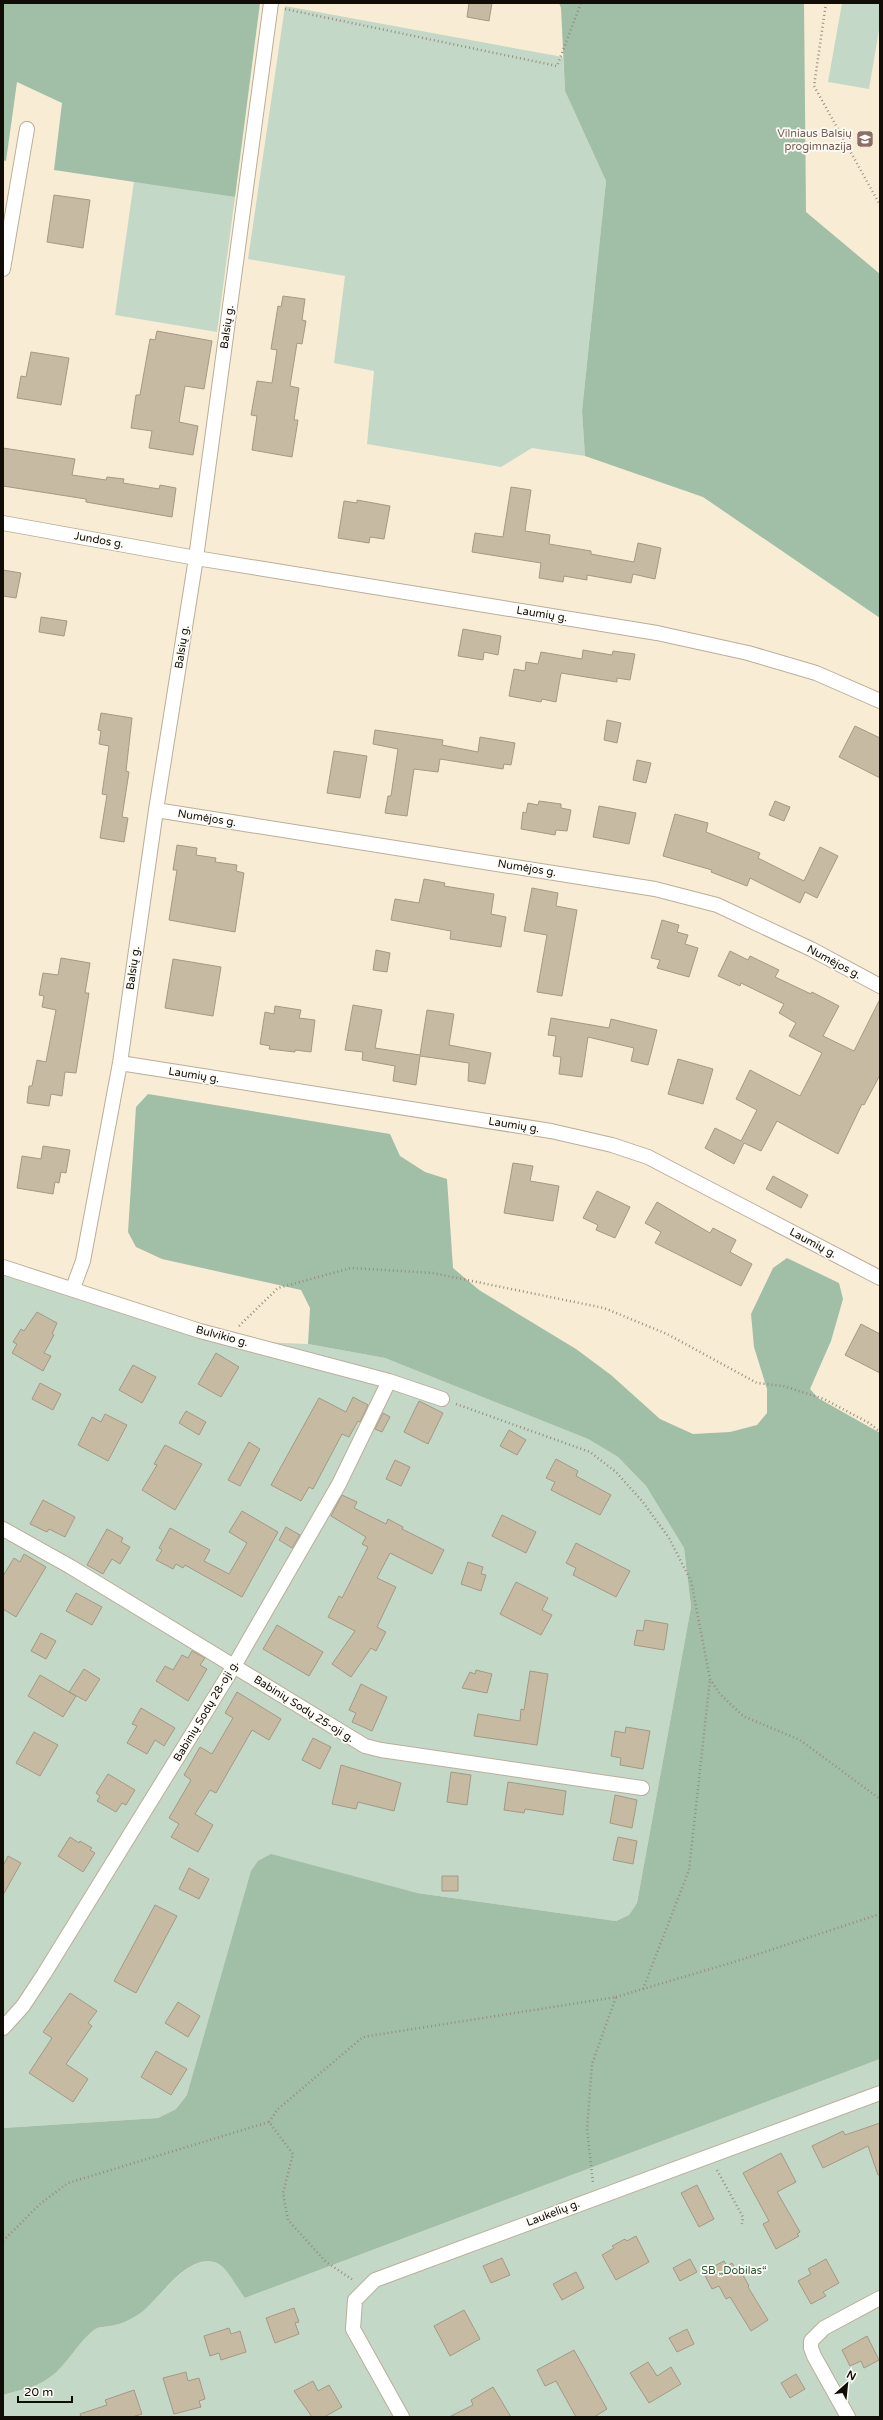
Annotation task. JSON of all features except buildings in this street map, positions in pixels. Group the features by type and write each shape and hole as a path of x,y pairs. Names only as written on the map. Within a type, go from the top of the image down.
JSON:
{"street":[{"name":"Balsių g.","path":"73,1288 83,1262 120,1063 156,810 196,558 271,5"},
{"path":"3,269 27,129"},
{"name":"Jundos g.","path":"3,523 196,558"},
{"name":"Laumių g.","path":"196,558 656,633 748,653 809,671 880,701"},
{"name":"Numėjos g.","path":"156,810 655,889 717,905 811,949 880,986"},
{"name":"Laumių g.","path":"120,1063 551,1131 612,1145 648,1157 880,1278"},
{"name":"Bulvikio g.","path":"3,1267 73,1288 200,1331 389,1381 442,1399"},
{"name":"Babinių Sodų 28-oji g.","path":"3,2028 23,2006 44,1974 234,1666 339,1484 389,1381"},
{"name":"Babinių Sodų 25-oji g.","path":"3,1529 71,1567 347,1736 370,1747 642,1788"},
{"name":"Laukelių g.","path":"402,2417 353,2329 355,2300 375,2280 880,2092"},
{"path":"848,2417 814,2356 811,2348 811,2341 824,2328 880,2298"}],"path":[{"path":"271,5 557,66 581,3"},
{"path":"826,3 814,86 880,205"},
{"path":"227,1338 278,1288 310,1281 351,1268 433,1274 604,1308 667,1334 757,1383 783,1386 824,1399 869,1423 880,1432"},
{"path":"442,1399 590,1452 616,1472 644,1502 664,1532 691,1581 710,1679 689,1870 643,1989"},
{"path":"710,1679 720,1694 743,1716 800,1740 880,1799"},
{"path":"3,2242 41,2203 68,2183 270,2122 278,2109 363,2038 616,1997 734,1962 880,1914"},
{"path":"595,2197 587,2129 592,2064 616,1997"},
{"path":"270,2122 293,2154 283,2193 288,2220 326,2262 355,2282 364,2291"},
{"path":"709,2156 743,2217 742,2224"}],"green space":[{"path":"3,3 260,3 235,197 54,170 62,103 17,82 6,161 3,160"},
{"path":"559,3 804,3 806,212 880,274 880,618 703,497 585,456 582,411 606,181 565,91 561,8"},
{"path":"842,3 880,3 880,24 869,89 828,82"},
{"path":"285,6 563,57 565,91 606,181 582,411 585,456 532,448 501,467 367,444 374,371 334,363 345,276 248,259"},
{"path":"134,181 235,197 217,332 115,315"},
{"path":"148,1094 390,1134 400,1156 425,1172 447,1179 453,1268 479,1290 576,1349 611,1375 660,1419 693,1434 730,1432 757,1425 767,1413 767,1389 754,1347 751,1314 773,1268 787,1258 839,1283 843,1299 831,1341 810,1389 818,1398 880,1433 880,2059 245,2298 221,2265 206,2261 196,2264 176,2278 139,2314 122,2323 94,2330 65,2363 46,2380 31,2387 3,2395 3,2128 158,2118 176,2109 187,2095 251,1871 258,1861 271,1854 417,1893 616,1921 629,1915 637,1903 691,1607 684,1548 646,1486 618,1457 588,1439 385,1358 308,1344 310,1308 301,1290 162,1259 136,1247 128,1232 136,1107"},
{"path":"3,1275 208,1340 308,1344 385,1358 588,1439 618,1457 646,1486 684,1548 691,1607 637,1903 629,1915 616,1921 417,1893 187,2095 176,2109 158,2118 3,2128"},
{"name":"SB „Dobilas“","path":"880,2059 880,2417 3,2417 3,2395 31,2387 46,2380 65,2363 94,2330 122,2323 139,2314 150,2305 176,2278 196,2264 207,2261 221,2265 245,2298"}],"place":[{"name":"Vilniaus Balsių progimnazija","path":"865,139"}]}
